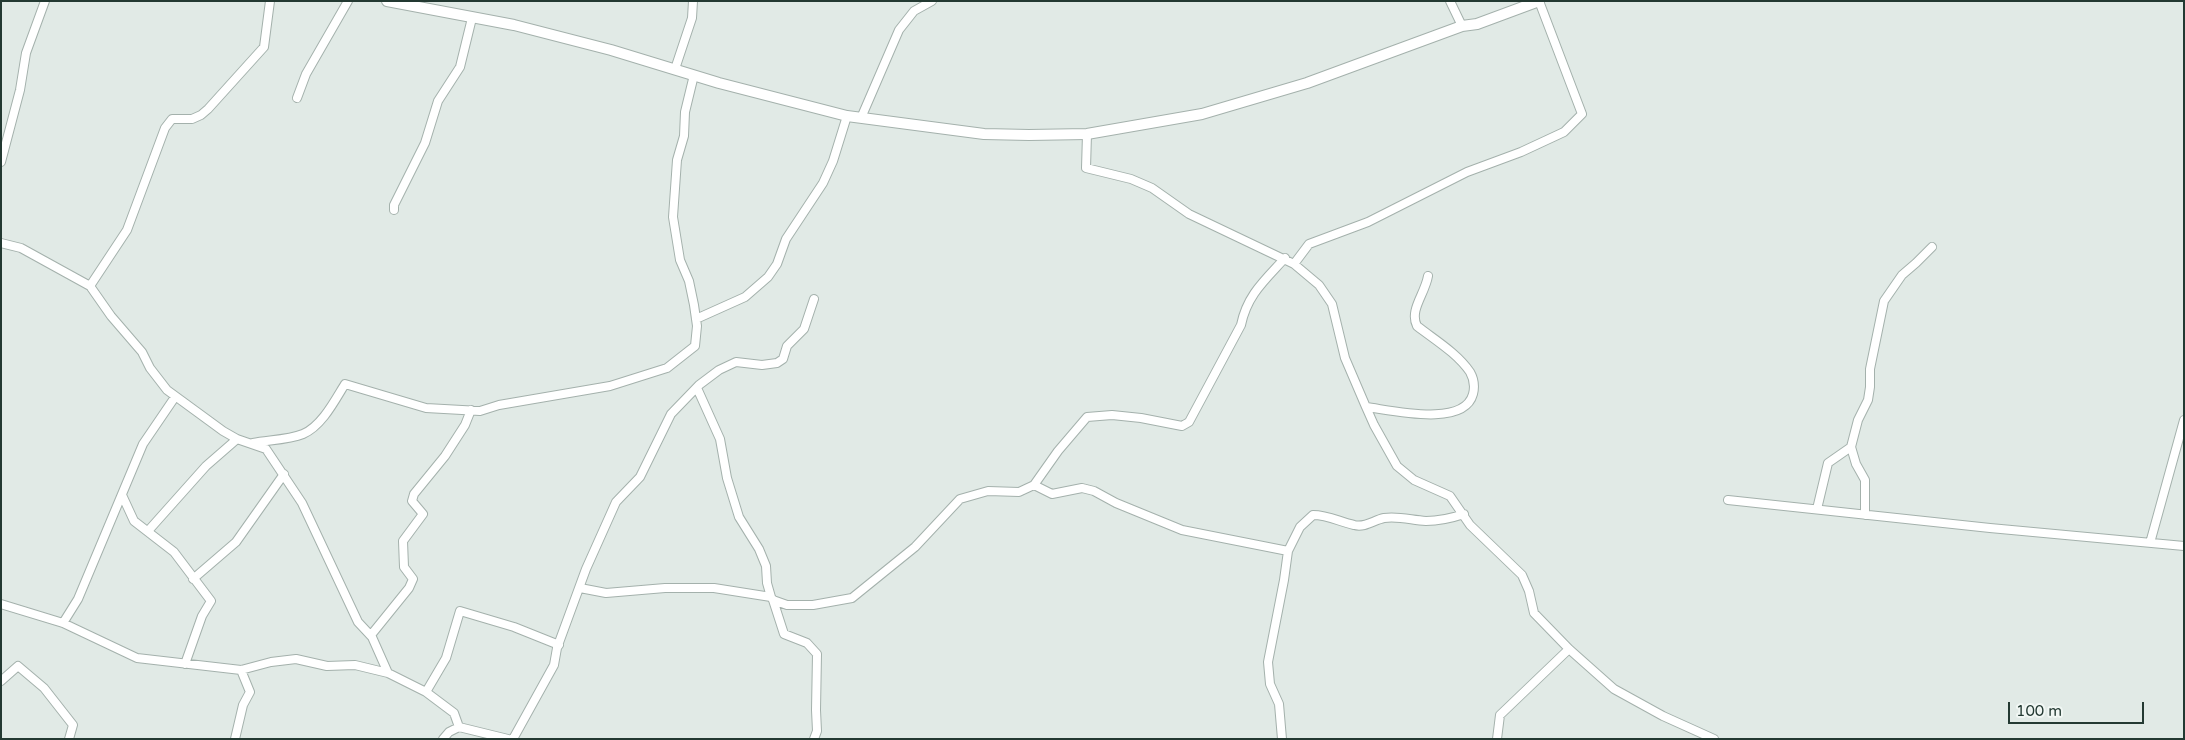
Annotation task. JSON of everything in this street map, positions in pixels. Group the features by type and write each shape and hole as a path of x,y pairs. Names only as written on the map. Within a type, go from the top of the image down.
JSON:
{"street":[{"path":"1,162 20,90 26,53 45,1"},
{"path":"90,286 127,230 165,128 172,119 192,119 208,109 264,47 270,1"},
{"path":"296,98 306,74 348,1"},
{"path":"387,1 449,11 472,18 514,25 847,116 984,134 1087,134 1202,114 1307,83 1462,26 1477,24 1539,1 1582,114 1564,132 1521,152 1467,172 1368,222 1309,244 1294,264"},
{"path":"675,69 692,18 693,1"},
{"path":"861,118 899,30 914,11 932,1"},
{"path":"1450,1 1462,26"},
{"path":"394,210 394,205 425,143 438,101 460,67 472,18"},
{"path":"253,443 302,434 312,428 333,404 345,384 426,408 480,411 499,405 610,386 667,368 695,346 696,319 689,281 680,260 673,217 677,160 684,136 685,112 694,75"},
{"path":"696,319 745,297 768,277 777,264 786,239 823,183 833,161 847,116"},
{"path":"1087,134 1086,168 1131,179 1152,188 1188,214 1285,258 1319,285 1332,304 1346,358 1366,407 1397,466 1414,480 1450,496 1470,525 1522,575 1529,591 1534,613 1569,650 1614,689 1663,716 1714,739"},
{"path":"1,243 21,248 90,286 111,316 142,352 150,368 167,390 238,439 266,449 284,474 306,512 358,622 371,635 388,672"},
{"path":"1866,515 1865,480 1856,464 1852,447 1858,420 1868,400 1870,369 1884,301 1902,275 1932,246"},
{"path":"580,588 606,593 665,588 714,588 772,599 788,605 813,605 852,598 915,547 960,499 988,491 1019,492 1034,485 1058,451 1087,417 1112,415 1182,426 1189,422 1240,325 1250,297 1285,258"},
{"path":"1366,407 1432,415 1447,413 1466,406 1472,398 1474,386 1470,373 1458,358 1417,326 1414,318 1416,309 1426,289 1428,276"},
{"path":"513,739 554,665 559,645 580,588 616,502 640,476 672,414 697,388 719,370 736,362 762,365 777,363 783,359 787,346 804,329 814,299"},
{"path":"697,388 720,439 727,478 739,518 759,550 766,566 767,583 784,634 807,643 817,654 817,731 814,739"},
{"path":"63,623 78,600 87,574 143,444 175,397"},
{"path":"371,635 409,588 413,579 404,568 402,541 423,514 412,501 414,494 448,452 472,410"},
{"path":"2150,543 2184,420"},
{"path":"148,531 206,466 238,439"},
{"path":"1817,509 1828,463 1852,447"},
{"path":"193,579 236,542 284,474"},
{"path":"1034,485 1052,494 1082,488 1094,491 1116,503 1182,530 1288,551"},
{"path":"122,495 134,520 174,552 211,600 202,616 185,664"},
{"path":"1728,500 2184,546"},
{"path":"1282,739 1279,704 1270,684 1268,662 1288,551 1300,527 1314,515 1323,515 1356,526 1370,524 1382,518 1404,517 1426,521 1450,519 1464,514"},
{"path":"1,604 63,623 137,658 241,670 271,662 296,659 328,666 355,665 388,672 426,692 454,713 459,727"},
{"path":"426,692 446,658 460,611 514,627 559,645"},
{"path":"1497,739 1500,715 1569,650"},
{"path":"1,681 18,666 44,688 73,725 69,739"},
{"path":"235,739 243,705 250,692 241,670"},
{"path":"443,739 449,732 459,727 508,739"}]}
